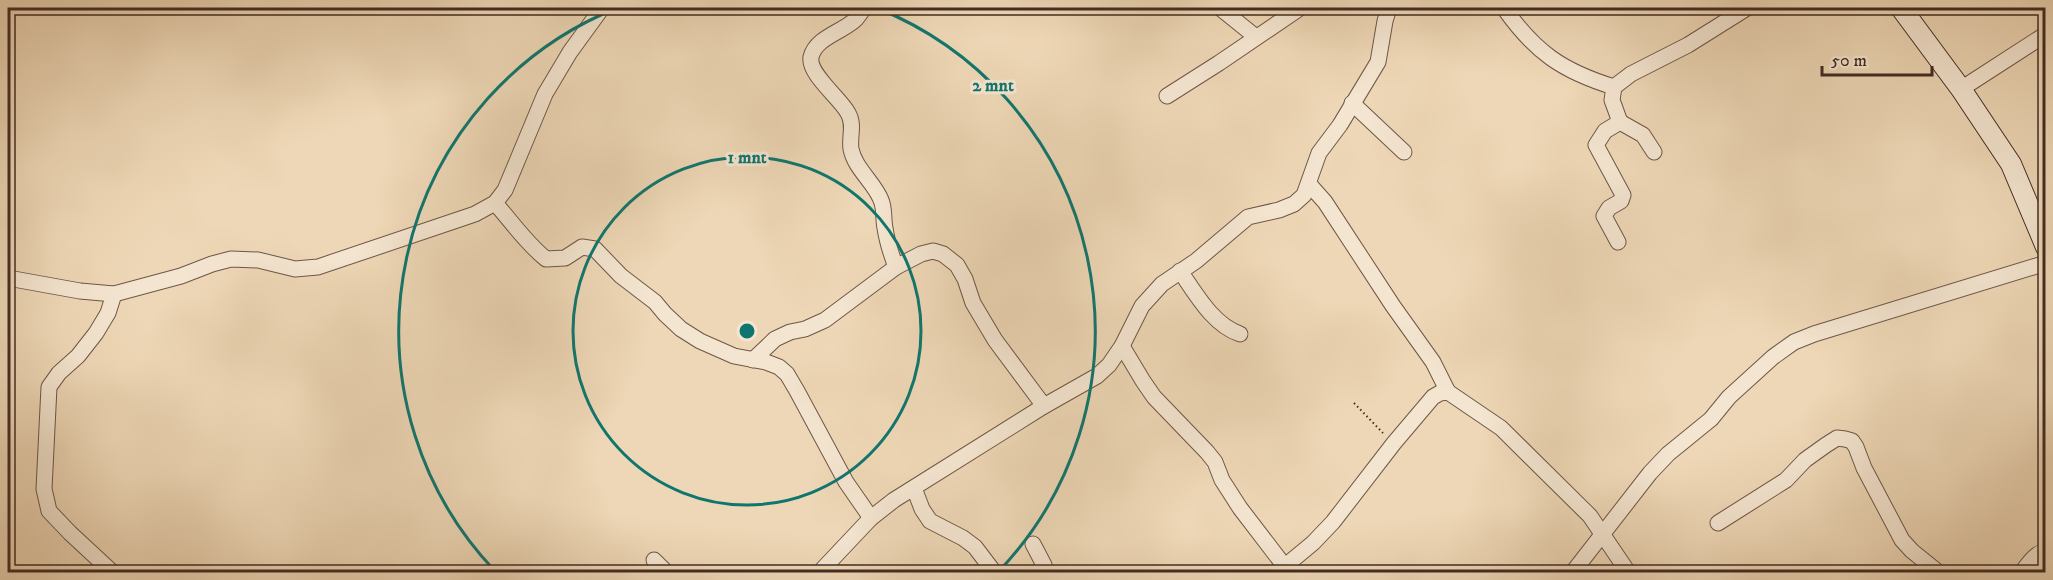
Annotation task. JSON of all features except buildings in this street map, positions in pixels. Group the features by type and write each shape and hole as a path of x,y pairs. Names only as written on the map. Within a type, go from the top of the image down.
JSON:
{"street":[{"path":"8,278 80,291 114,294 231,260 258,260 295,269 318,267 475,214 495,203 505,190 545,94 570,52 602,8"},
{"path":"864,8 856,19 814,49 811,59 813,69 850,115 851,151 856,163 880,197 888,248 896,267"},
{"path":"1220,8 1256,37"},
{"path":"1167,96 1300,8"},
{"path":"819,573 871,518 894,500 1044,406 1097,376 1109,365 1122,346 1150,295 1248,217 1279,210 1294,204 1304,195 1319,153 1340,125 1378,62 1389,8"},
{"path":"1504,8 1521,32 1546,55 1587,79 1614,87"},
{"path":"1654,152 1643,135 1620,122 1612,100 1614,87 1631,74 1688,45 1747,8"},
{"path":"1901,8 1961,88 2011,164 2046,247"},
{"path":"1961,88 2046,34"},
{"path":"1352,103 1404,152"},
{"path":"1618,242 1604,216 1609,208 1621,201 1623,195 1596,145 1605,131 1620,122"},
{"path":"1309,184 1325,202 1393,306 1433,362 1448,392 1501,428 1590,516 1628,573"},
{"path":"495,203 531,247 546,259 565,258 582,248 595,249 621,276 655,302 681,329 714,348 734,356 779,367 787,374 846,482 871,518"},
{"path":"753,360 775,339 825,320 896,267 921,254 933,251 944,254 957,265 965,279 973,303 995,340 1044,406"},
{"path":"1573,573 1650,473 1668,454 1711,419 1729,397 1773,357 1794,342 2046,263"},
{"path":"1180,272 1216,319 1232,332 1240,334"},
{"path":"112,573 50,511 44,489 50,387 58,373 78,356 96,333 108,313 114,294"},
{"path":"1122,346 1154,397 1211,457 1240,508 1284,570 1333,522 1433,397 1448,392"},
{"path":"1718,522 1786,480 1805,460 1826,445 1837,438 1848,439 1856,447 1864,468 1902,540 1938,573"},
{"path":"914,488 922,509 930,521 975,547 994,573"},
{"path":"1033,544 1044,561 1038,573"},
{"path":"2022,573 2028,562 2046,551"},
{"path":"654,560 666,573"}],"path":[{"path":"1354,403 1394,443"}]}
